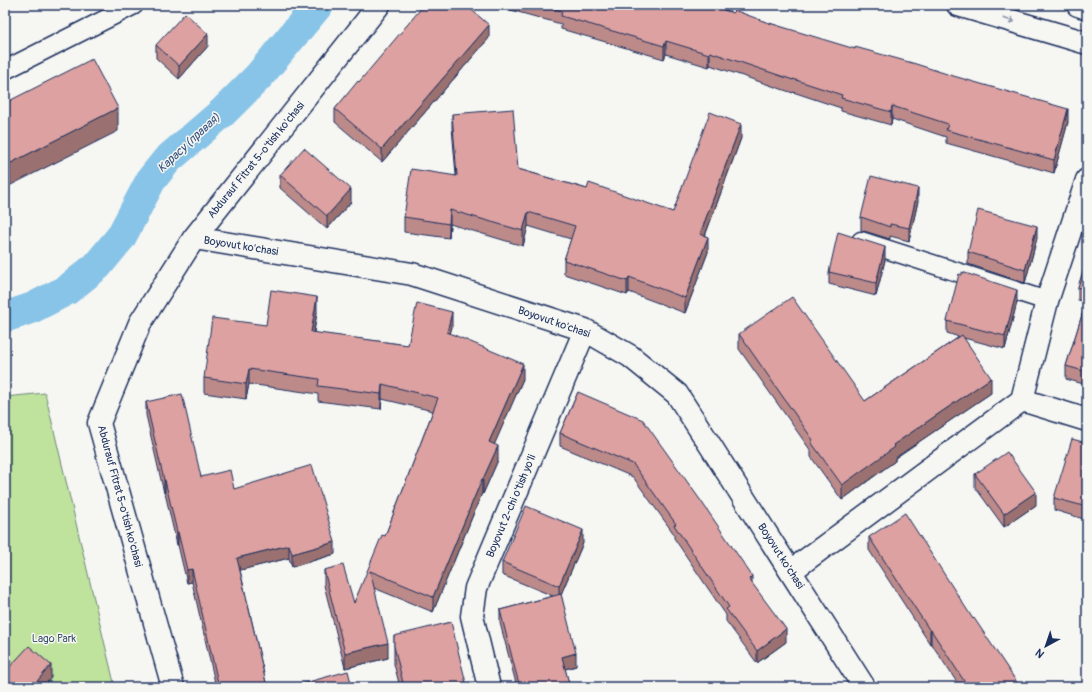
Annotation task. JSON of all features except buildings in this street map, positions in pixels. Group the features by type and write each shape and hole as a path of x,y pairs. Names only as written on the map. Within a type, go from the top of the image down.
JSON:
{"street":[{"name":"Abdurauf Fitrat 5-o'tish ko'chasi","path":"172,687 99,423 140,323 194,238 379,5"},
{"path":"958,5 1087,43"},
{"path":"1078,5 1087,8"},
{"path":"791,570 1022,400 1047,301 1087,180"},
{"name":"Boyovut ko'chasi","path":"194,238 412,274 585,330 630,356 677,394 791,570 864,687"},
{"name":"Boyovut 2-chi o'tish yo'li","path":"489,687 472,616 476,588 585,330"},
{"path":"1022,400 1087,420"}],"lane":[{"path":"5,70 134,5"},
{"path":"851,238 1047,301"}],"green space":[{"name":"Lago Park","path":"45,393 115,687 5,687 5,397"}],"waterway":[{"name":"Карасу (правая)","path":"5,317 32,308 67,290 97,266 121,237 151,180 167,160 223,112 259,76 318,5"}]}
